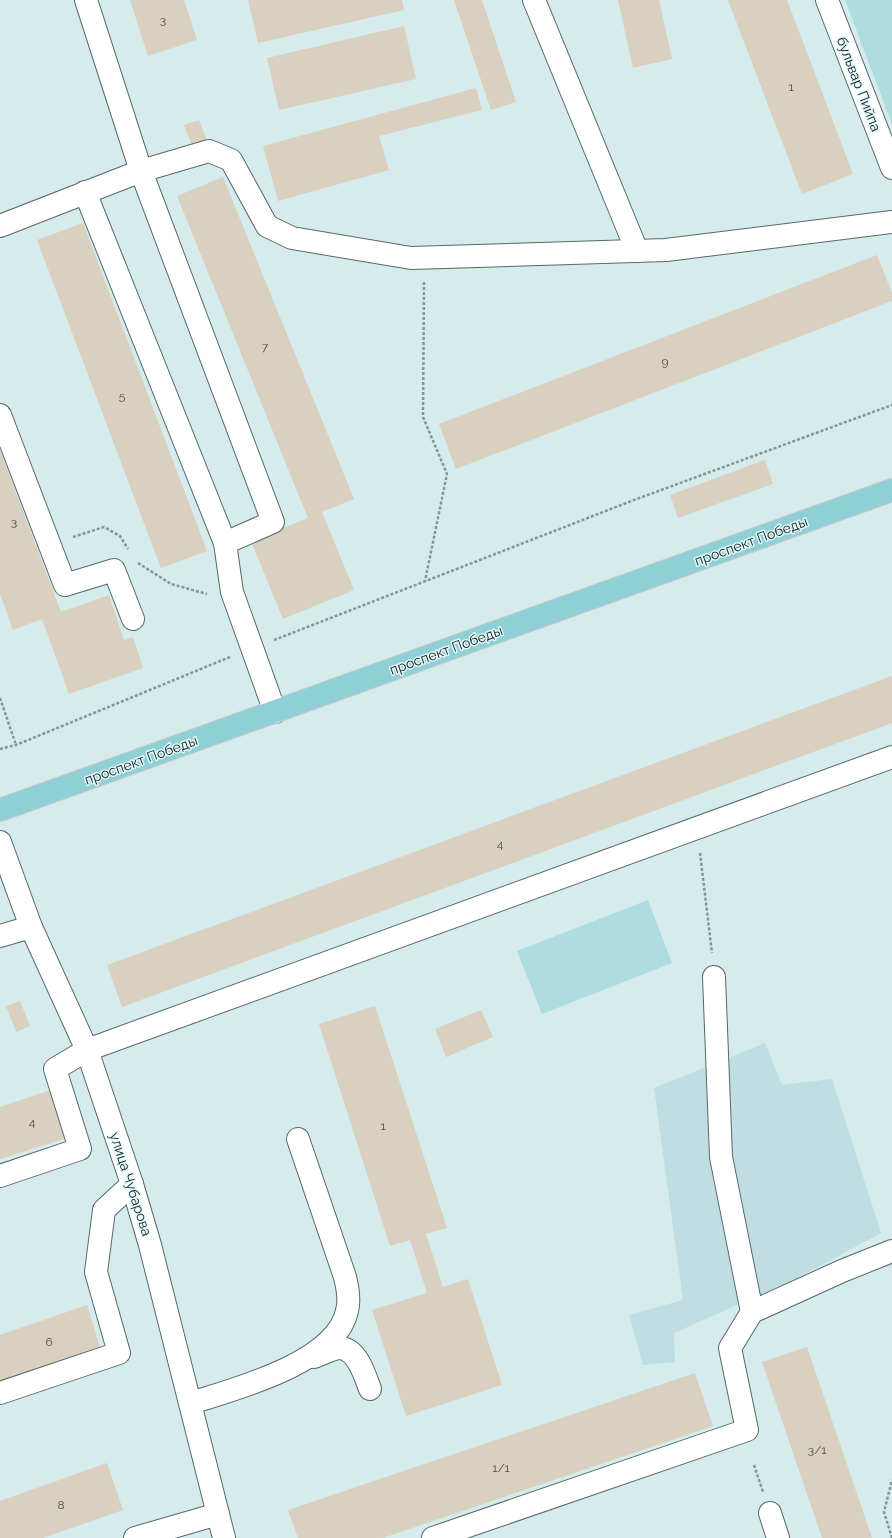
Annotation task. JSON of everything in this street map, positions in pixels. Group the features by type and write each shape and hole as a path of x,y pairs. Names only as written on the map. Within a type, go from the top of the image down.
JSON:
{"main road":[{"name":"проспект Победы","path":"0,810 892,490"}],"street":[{"path":"86,0 141,171 273,522 225,543"},
{"path":"534,0 637,251"},
{"name":"бульвар Пийпа","path":"827,0 892,168"},
{"path":"0,226 141,171 209,151 231,160 268,226 292,238 411,258 666,250 892,222"},
{"path":"85,192 225,543 232,592 275,712"},
{"path":"0,414 65,585 114,570 133,619"},
{"path":"0,1176 80,1149 55,1069 87,1050 892,757"},
{"name":"улица Чубарова","path":"0,842 31,927 87,1050 132,1184 150,1245 224,1538"},
{"path":"0,936 31,927"},
{"path":"714,977 721,1157 752,1312"},
{"path":"295,1365 316,1352 334,1335 345,1318 349,1304 348,1287 343,1268 298,1139"},
{"path":"0,1393 118,1353 96,1272 104,1210 132,1184"},
{"path":"433,1538 747,1430 730,1348 752,1312 892,1250"},
{"path":"191,1404 266,1378 334,1350 346,1350 351,1353 359,1364 370,1389"},
{"path":"770,1513 778,1538"},
{"path":"135,1538 218,1514"}],"path":[{"path":"424,257 423,417 447,474 425,581"},
{"path":"0,749 16,745 252,648 634,500 892,405"},
{"path":"50,545 104,527 120,536 131,555"},
{"path":"135,561 171,584 207,594 232,592"},
{"path":"0,698 16,745"},
{"path":"697,828 714,977"},
{"path":"892,1480 884,1512 892,1538"}],"shaded area":[{"path":"845,0 892,0 892,124"},
{"path":"648,900 672,963 542,1014 517,951"},
{"path":"765,1043 782,1085 832,1079 881,1233 794,1280 674,1333 675,1362 643,1365 629,1315 683,1300 654,1088"}],"building":[{"path":"130,0 184,0 197,40 148,56"},
{"path":"248,0 402,0 404,10 258,43"},
{"path":"454,0 482,0 516,102 491,110"},
{"path":"618,0 659,0 672,59 633,68"},
{"path":"728,0 787,0 853,174 802,194"},
{"path":"404,26 416,79 279,110 267,58"},
{"path":"476,88 482,110 379,136 389,170 278,201 263,146"},
{"path":"199,120 207,141 192,146 184,125"},
{"path":"223,177 354,499 322,512 354,590 283,619 251,541 308,518 177,196"},
{"path":"83,223 207,551 161,568 37,240"},
{"path":"877,255 892,293 892,301 456,469 439,424"},
{"path":"0,450 61,612 109,595 124,640 133,637 143,668 69,694 42,619 13,630 0,594"},
{"path":"765,460 773,484 678,518 670,495"},
{"path":"892,676 892,723 122,1007 107,965"},
{"path":"20,1001 30,1026 16,1032 6,1006"},
{"path":"375,1006 447,1228 426,1234 443,1287 468,1279 502,1385 406,1416 372,1310 427,1293 410,1240 390,1246 319,1024"},
{"path":"481,1010 493,1037 446,1057 435,1029"},
{"path":"54,1089 70,1137 0,1159 0,1107"},
{"path":"87,1305 101,1350 0,1384 0,1335"},
{"path":"807,1347 872,1538 822,1538 762,1362"},
{"path":"695,1373 713,1426 383,1538 298,1538 288,1510"},
{"path":"107,1463 123,1510 43,1538 0,1538 0,1501"}]}
